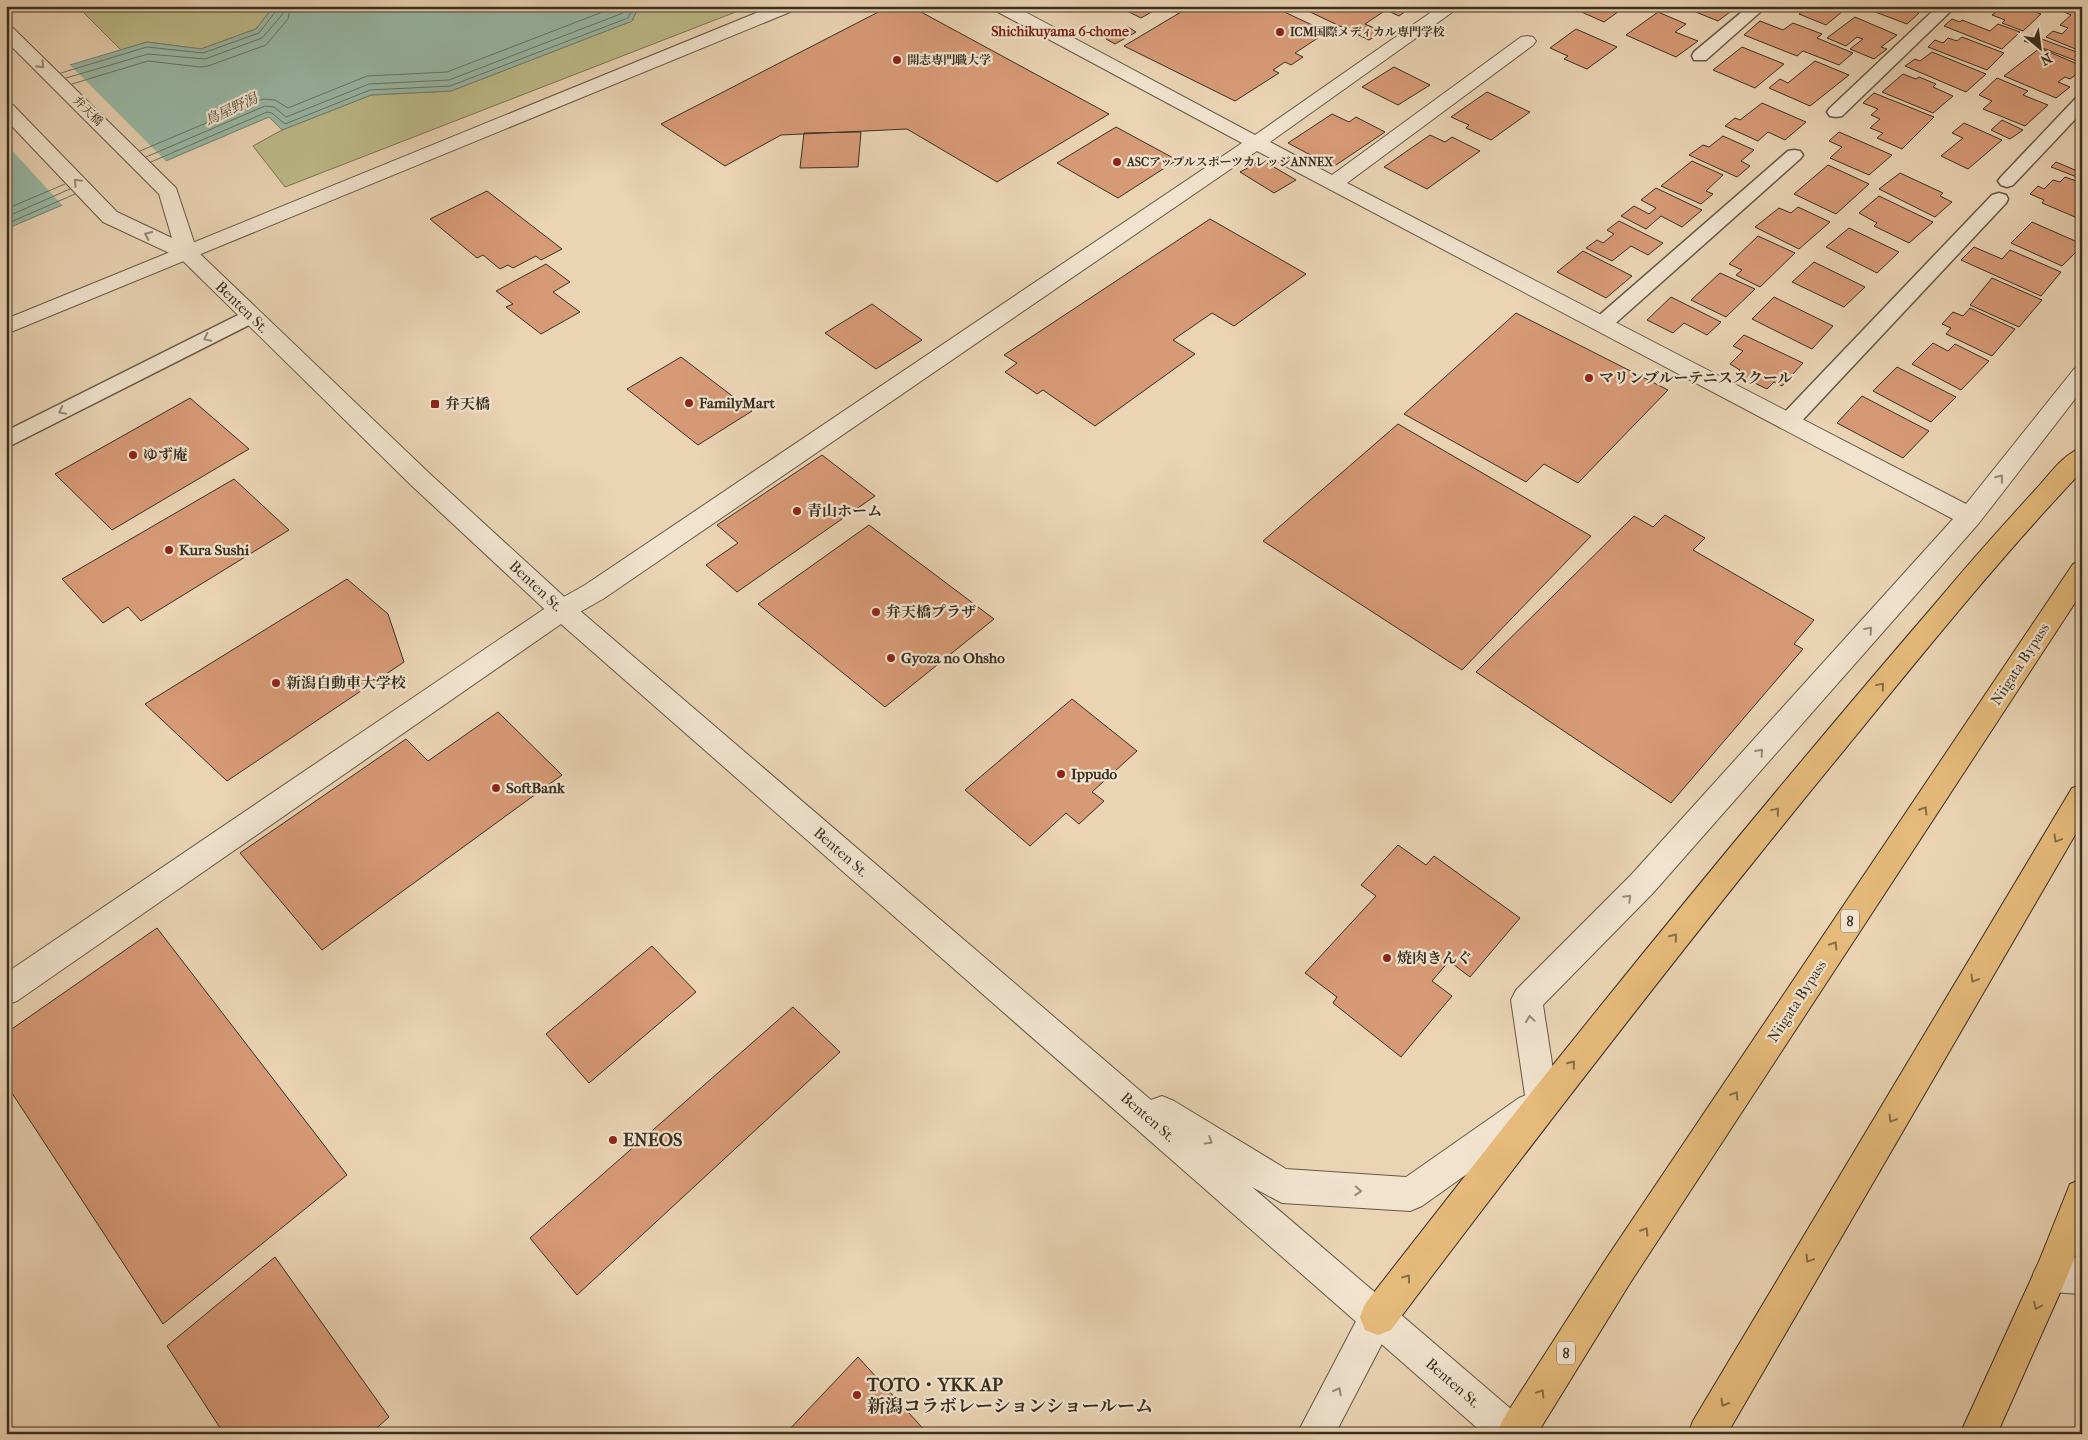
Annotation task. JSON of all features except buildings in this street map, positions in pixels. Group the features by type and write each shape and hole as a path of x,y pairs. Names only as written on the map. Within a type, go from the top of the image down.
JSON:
{"highway":[{"path":"1378,1317 1542,1102 1762,828 2030,509 2082,456"},
{"name":"Niigata Bypass","path":"1513,1434 1618,1272 2082,571"},
{"path":"1706,1434 2082,797"},
{"path":"1978,1434 2067,1275 2082,1196"}],"street":[{"path":"6,327 789,6"},
{"path":"1000,6 1256,143 1970,517"},
{"path":"6,991 562,610 594,592 1256,143 1452,6"},
{"name":"弁天橋","path":"6,31 169,192 186,253"},
{"path":"1334,184 1527,41"},
{"path":"6,109 110,217 186,253"},
{"name":"Benten St.","path":"186,253 420,479 562,610 1513,1434"},
{"path":"1092,1069 1282,1186 1410,1194 1542,1102 1527,1000 1642,884 1970,517 2082,374"},
{"path":"1315,1434 1378,1317"}],"lane":[{"path":"1700,56 1759,6"},
{"path":"1836,112 1948,6"},
{"path":"1788,422 2082,102"},
{"path":"1602,324 1794,155"},
{"path":"6,440 250,316"}],"shaded area":[{"path":"77,6 274,6 256,29 201,49 147,42 121,50"},
{"path":"639,6 751,6 285,187 253,146 282,130 371,95 451,91 632,21"}],"water":[{"name":"鳥屋野潟","path":"274,6 639,6 632,21 451,91 371,95 282,130 269,117 6,229 6,84 147,42 201,49 256,29"}],"pier":[{"path":"68,63 168,163 64,207 6,144 6,82"}],"place":[{"name":"ICM国際メディカル専門学校","path":"1280,32"},
{"name":"開志専門職大学","path":"897,60"},
{"name":"ASCアップルスポーツカレッジANNEX","path":"1117,162"},
{"name":"マリンブルーテニススクール","path":"1589,378"},
{"name":"FamilyMart","path":"689,403"},
{"name":"弁天橋","path":"435,404"},
{"name":"ゆず庵","path":"133,455"},
{"name":"青山ホーム","path":"797,511"},
{"name":"Kura Sushi","path":"169,550"},
{"name":"弁天橋プラザ","path":"876,612"},
{"name":"Gyoza no Ohsho","path":"891,658"},
{"name":"新潟自動車大学校","path":"276,683"},
{"name":"Ippudo","path":"1061,774"},
{"name":"SoftBank","path":"496,788"},
{"name":"焼肉きんぐ","path":"1387,958"},
{"name":"ENEOS","path":"613,1140"},
{"name":"TOTO・YKK AP 新潟コラボレーションショールーム","path":"857,1395"}],"district":[{"name":"Shichikuyama 6-chome","path":"1060,31"}]}
